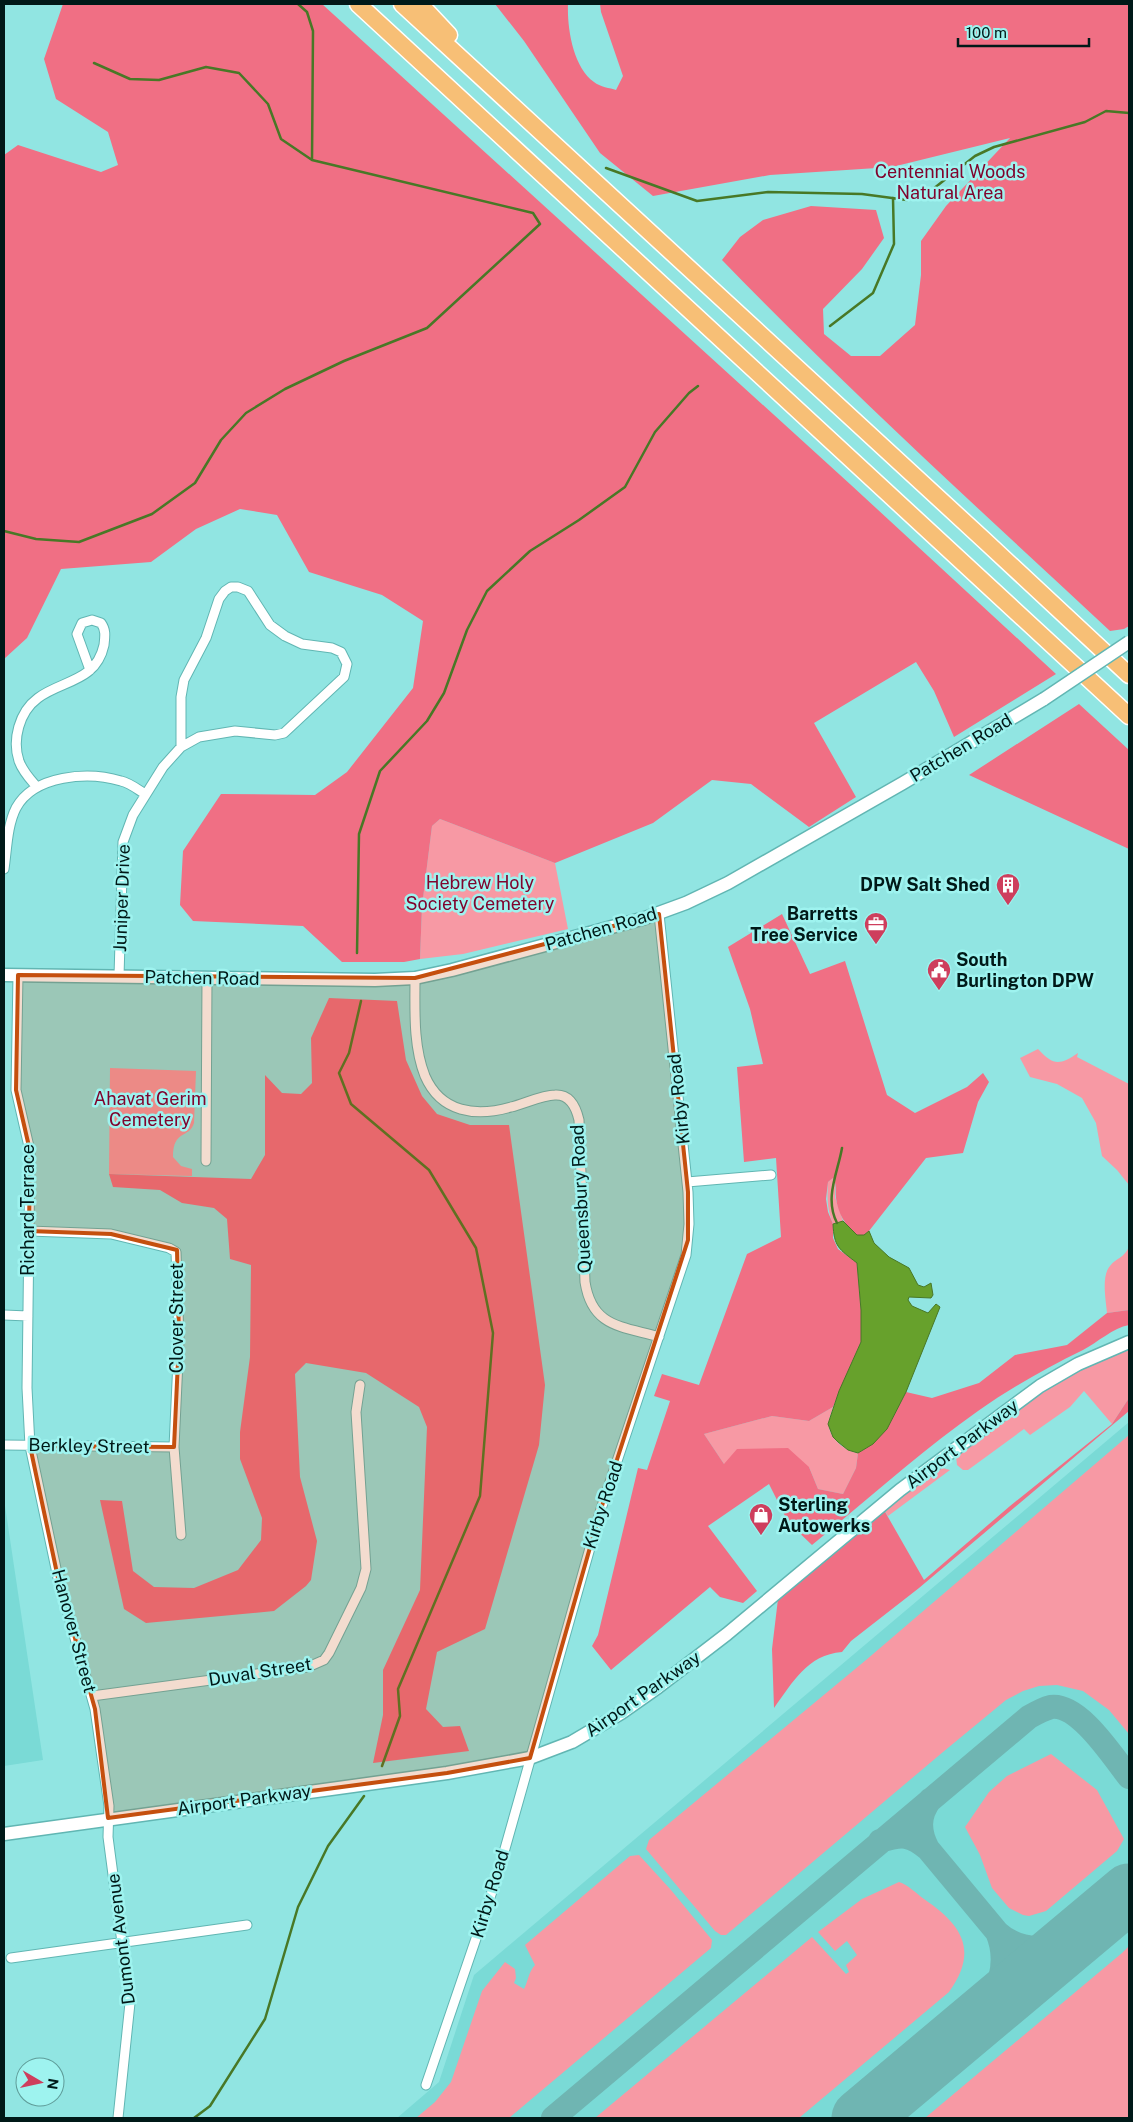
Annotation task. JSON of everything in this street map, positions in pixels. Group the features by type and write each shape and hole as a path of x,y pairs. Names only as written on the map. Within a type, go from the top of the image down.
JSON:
{"highway":[{"path":"358,4 1129,716"},
{"path":"402,4 1129,675"},
{"path":"420,4 534,126"}],"main road":[{"name":"Patchen Road","path":"4,975 376,980 415,978 480,963 659,914 728,883 970,744 1129,642"},
{"name":"Airport Parkway","path":"4,1834 108,1818 447,1773 530,1758 581,1738 621,1713 727,1634 866,1517 1004,1412 1040,1386 1078,1364 1129,1342"}],"street":[{"name":"Juniper Drive","path":"119,976 123,842 133,815 163,767 181,747 199,737 244,731 275,735 284,733 344,677 347,668 346,658 336,649 302,644 285,636 270,625 248,591 238,586 228,589 219,599 206,638 184,680 180,697 181,747"},
{"path":"37,787 26,774 19,761 17,736 22,719 29,707 39,698 75,681 90,670 101,653 105,633 100,623 92,620 82,623 77,634 90,670"},
{"path":"4,869 15,810 25,796 37,787 67,778 104,778 126,782 145,794"},
{"name":"Kirby Road","path":"426,2085 487,1906 601,1509 686,1256 689,1224 687,1182 659,914"},
{"name":"Richard Terrace","path":"18,975 16,1090 30,1151 27,1388 30,1446"},
{"path":"206,1161 207,978"},
{"name":"Queensbury Road","path":"415,978 416,1026 420,1059 428,1082 442,1101 458,1110 479,1113 511,1108 555,1094 564,1096 572,1102 579,1120 585,1282 590,1303 594,1310 607,1321 659,1337"},
{"path":"687,1182 771,1175"},
{"name":"Clover Street","path":"29,1231 111,1234 169,1248 176,1252 179,1340 174,1448 181,1535"},
{"path":"4,1315 28,1316"},
{"name":"Duval Street","path":"92,1696 308,1667 324,1660 361,1588 365,1574 366,1556 356,1412 360,1385"},
{"name":"Berkley Street","path":"4,1446 174,1448"},
{"name":"Hanover Street","path":"30,1446 58,1578 92,1696 109,1806 108,1818"},
{"name":"Dumont Avenue","path":"108,1818 108,1837 130,2003 118,2118"},
{"path":"11,1958 247,1925"}],"highlighted area":[{"path":"659,914 688,1192 688,1240 601,1509 530,1758 447,1773 108,1818 95,1709 58,1578 30,1446 174,1447 179,1339 177,1250 111,1234 29,1231 30,1151 16,1090 18,975 415,978"}],"shaded area":[{"path":"63,4 322,4 1056,674 954,737 934,691 916,662 814,723 856,797 809,827 751,784 712,780 653,823 555,863 440,819 432,826 422,906 420,959 404,962 342,962 303,926 193,921 180,905 183,851 221,794 315,795 347,772 413,688 423,621 382,595 309,572 277,515 240,509 196,529 151,562 61,569 27,638 4,659 4,155 18,145 101,172 118,165 108,132 56,99 44,59"},
{"name":"Centennial Woods Natural Area","path":"495,4 568,4 570,35 581,67 596,84 616,90 623,76 600,4 1129,4 1129,626 1124,629 1110,631 865,402 722,260 740,237 763,220 811,206 876,210 884,238 862,269 823,309 824,334 851,356 880,356 915,325 921,275 921,241 946,206 1010,138 892,167 770,175 653,196 600,153 524,41"},
{"path":"1079,704 1129,750 1129,849 969,775"},
{"path":"782,914 810,974 845,961 887,1095 915,1113 967,1087 983,1073 989,1082 978,1102 963,1153 926,1158 864,1235 857,1235 846,1223 840,1214 837,1204 833,1178 828,1182 826,1199 828,1212 833,1224 833,1238 838,1249 857,1263 861,1310 861,1342 833,1407 809,1421 772,1416 704,1434 724,1464 737,1449 788,1448 809,1467 818,1489 843,1494 856,1468 858,1453 875,1441 887,1427 906,1392 932,1398 979,1383 1015,1355 1067,1345 1107,1313 1129,1310 1129,1325 1111,1332 1083,1350 1003,1394 978,1411 914,1460 812,1545 788,1522 769,1484 708,1526 757,1591 743,1603 720,1597 710,1587 611,1670 592,1646 598,1635 638,1468 647,1470 670,1401 654,1396 662,1374 699,1385 747,1254 781,1237 776,1158 744,1162 737,1067 763,1064 750,1009 728,947"},
{"path":"329,998 397,1001 406,1060 422,1096 437,1114 470,1125 509,1125 545,1385 539,1445 485,1629 437,1652 426,1709 443,1727 460,1726 469,1751 373,1763 383,1715 383,1670 420,1590 427,1427 419,1407 366,1373 306,1363 295,1374 300,1477 317,1541 311,1580 274,1611 146,1623 124,1609 100,1500 122,1501 133,1571 154,1587 194,1588 238,1570 261,1540 262,1518 240,1459 240,1432 250,1357 251,1265 230,1259 227,1219 214,1208 182,1203 160,1190 113,1187 109,1174 251,1179 265,1155 265,1075 282,1093 301,1094 312,1083 311,1038"},
{"path":"843,1221 857,1235 864,1235 869,1231 874,1243 889,1257 909,1268 918,1285 924,1287 931,1283 933,1295 931,1298 909,1297 908,1300 912,1306 928,1313 936,1304 940,1307 906,1392 887,1429 873,1444 858,1453 848,1450 838,1442 833,1437 828,1424 839,1391 861,1342 861,1310 857,1263 836,1243 834,1232 833,1224"},
{"path":"1129,1398 1129,1411 919,1588 851,1641 842,1652 819,1658 810,1664 802,1671 774,1708 772,1649 778,1599 884,1510 924,1580 1010,1506 1112,1424"},
{"path":"1129,1422 1129,2118 397,2118 439,2082 474,1975"},
{"path":"4,1499 43,1760 4,1766"}],"green space":[{"name":"Hebrew Holy Society Cemetery","path":"440,819 555,863 568,929 463,954 420,959 422,906 432,826"},
{"path":"1038,1049 1052,1061 1056,1062 1066,1060 1078,1053 1077,1057 1129,1084 1129,1185 1102,1156 1096,1123 1082,1098 1057,1084 1030,1077 1020,1058"},
{"name":"Ahavat Gerim Cemetery","path":"110,1068 196,1071 194,1123 189,1131 178,1138 173,1157 181,1166 192,1169 192,1176 109,1174"},
{"path":"833,1178 835,1182 835,1197 843,1221 833,1224 829,1208 828,1182"},
{"path":"1129,1247 1129,1310 1107,1313 1105,1289 1107,1270"},
{"path":"1129,1349 1129,1398 1112,1424 1084,1391 1070,1407 1030,1435 1024,1429 968,1470 963,1470 957,1465 956,1456 1038,1394 1082,1367"},
{"path":"833,1407 829,1419 831,1434 843,1447 858,1453 856,1468 843,1494 818,1489 809,1467 724,1464 704,1434 772,1416 809,1421"},
{"path":"1129,1435 1129,1734 1109,1710 1083,1691 1057,1685 1039,1686 1023,1691 1006,1700 726,1935 721,1935 715,1931 646,1849 649,1840 866,1660"},
{"path":"939,1467 950,1470 888,1516 884,1510"},
{"path":"1051,1754 1097,1790 1124,1839 1117,1851 1046,1911 1029,1916 1009,1908 992,1888 980,1855 965,1827 989,1792 1007,1776"},
{"path":"639,1855 712,1940 711,1948 509,2118 416,2118 435,2102 451,2082 482,1991 505,1962 515,1969 516,1978 514,1983 524,1989 535,1965 525,1945 630,1856"},
{"path":"899,1882 909,1887 937,1909 957,1929 964,1951 963,1963 958,1977 949,1992 799,2118 595,2118 812,1937 846,1974 849,1972 846,1965 857,1955 847,1941 835,1951 818,1932 862,1899"},
{"path":"1129,1946 1128,2118 925,2118 1122,1953"}],"waterway":[{"path":"298,4 307,12 313,31 312,160"},
{"path":"4,531 36,539 79,542 152,514 195,483 221,440 246,413 285,389 344,361 427,328 540,224 533,213 312,160 281,139 268,104 239,73 206,67 159,80 130,79 94,63"},
{"path":"606,168 697,201 768,192 862,194 907,200 933,189 975,156 994,147 1085,122 1106,111 1129,113"},
{"path":"830,326 873,293 894,244 893,198"},
{"path":"357,953 359,834 380,771 427,721 444,693 467,630 487,591 530,551 579,520 625,487 655,432 689,393 698,386"},
{"path":"361,1001 349,1053 339,1073 351,1104 429,1170 476,1248 493,1333 480,1496 398,1689 400,1716 382,1766"},
{"path":"837,1223 833,1214 832,1195 842,1148"},
{"path":"194,2118 210,2106 265,2019 298,1907 328,1846 364,1796"}],"taxiway":[{"path":"553,2118 1029,1717 1051,1707 1062,1708 1073,1713 1105,1745 1129,1777"},
{"path":"880,1841 900,1836 916,1840 928,1849 921,1824 923,1812 930,1800"},
{"path":"928,1849 997,1932"},
{"path":"1099,1917 1129,1915"},
{"path":"980,2018 987,2008 1001,1977 1001,1943 997,1932 1015,1944 1034,1948 1054,1946 1075,1938"}],"runway":[{"path":"861,2118 1129,1893"}],"place":[{"name":"DPW Salt Shed","path":"1008,906"},
{"name":"Barretts Tree Service","path":"876,945"},
{"name":"South Burlington DPW","path":"939,991"},
{"name":"Sterling Autowerks","path":"761,1536"}]}
